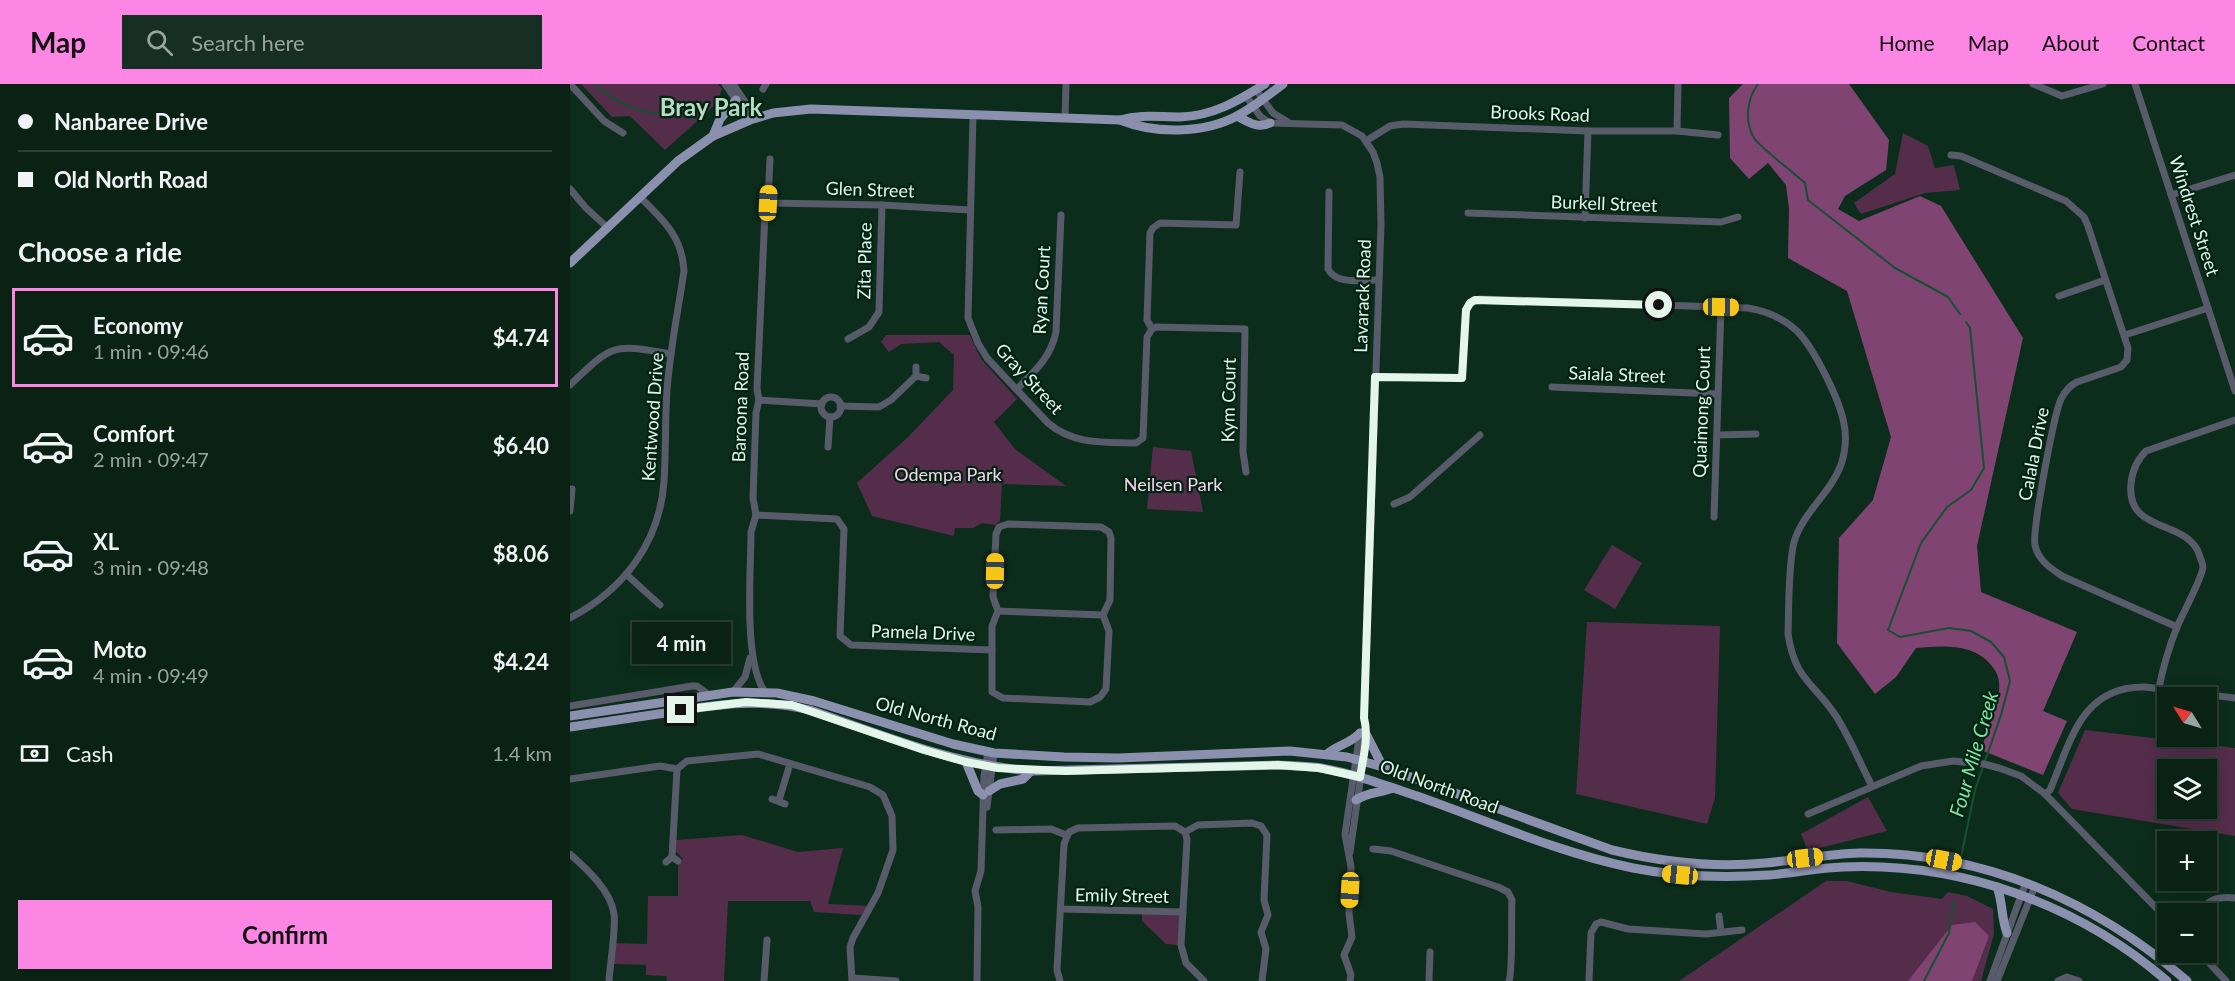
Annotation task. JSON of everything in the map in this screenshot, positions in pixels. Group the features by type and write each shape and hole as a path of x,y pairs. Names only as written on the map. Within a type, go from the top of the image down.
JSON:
{"main road":[{"path":"1120,120 1136,115 1180,117 1204,114 1227,107 1265,84"},
{"path":"570,263 678,161 713,136 773,113 811,109 1065,117 1120,120 1135,126 1180,130 1210,126 1237,116 1283,84"},
{"path":"713,136 720,119 736,100"},
{"path":"1237,116 1254,125 1264,126 1270,123"},
{"name":"Old North Road","path":"570,716 733,692 765,692 814,701 953,744 991,753 1107,758 1200,756 1271,750 1327,754 1383,767 1612,850 1649,859 1702,865 1763,863 1826,855 1896,854 1958,863 2030,884 2072,901 2127,933 2160,957 2187,981"},
{"name":"Old North Road","path":"570,727 729,703 776,703 810,710 924,750 988,767 1031,771 1278,765 1319,768 1357,776 1394,788 1603,861 1659,872 1738,876 1825,868 1872,867 1921,870 1956,876 2025,896 2091,927 2141,959 2168,981"},
{"path":"1327,754 1334,748 1347,744 1362,732 1383,767"},
{"path":"966,762 978,791 986,793 1000,784 1023,779 1031,771"},
{"path":"1356,800 1366,794 1394,788"},
{"path":"1997,887 2007,933"}],"street":[{"path":"570,84 604,121 623,133"},
{"path":"725,84 753,119"},
{"path":"733,84 753,119"},
{"path":"1065,117 1066,84"},
{"path":"1677,131 1678,84"},
{"path":"2033,84 2062,96 2103,84"},
{"name":"Windrest Street","path":"2135,84 2235,391"},
{"path":"1256,90 1273,113 1288,122"},
{"path":"1246,96 1263,119 1270,123 1342,125 1356,132 1366,141"},
{"name":"Gray Street","path":"973,115 968,318 981,349 1048,423 1065,435 1090,442 1136,443 1143,438 1147,337 1152,329"},
{"name":"Brooks Road","path":"1366,141 1389,126 1403,124 1588,131 1677,131 1718,135"},
{"path":"1585,218 1588,131"},
{"name":"Lavarack Road","path":"1357,776 1364,718 1381,225 1380,177 1377,163 1366,141"},
{"name":"Calala Drive","path":"1951,155 1961,156 2066,201 2075,208 2088,226 2128,348 2127,360 2121,367 2077,382 2061,398 2034,538 2035,548 2040,558 2062,576 2177,627"},
{"name":"Baroona Road","path":"765,692 756,678 751,656 751,532 756,515 753,498 756,413 759,400 757,389 765,213 768,203 770,159"},
{"path":"1152,329 1147,320 1150,233 1160,223 1236,225 1240,172"},
{"path":"2171,195 2235,175"},
{"path":"570,189 608,228"},
{"path":"1329,192 1328,269 1330,274 1341,279 1378,280"},
{"name":"Kentwood Drive","path":"570,618 591,606 627,575 639,560 651,536 660,509 664,483 667,390 684,271 683,254 676,237 640,197"},
{"name":"Glen Street","path":"768,203 882,205 970,210"},
{"name":"Zita Place","path":"848,339 869,327 879,312 882,205"},
{"name":"Burkell Street","path":"1468,213 1721,222 1738,217"},
{"name":"Ryan Court","path":"1017,389 1047,358 1053,346 1056,332 1060,215"},
{"path":"2059,296 2105,280"},
{"path":"1375,377 1462,378 1466,310 1470,303 1480,299 1721,307 1761,310 1785,321 1797,331 1815,356 1841,410 1846,438 1841,465 1832,485 1804,519 1794,545 1788,634 1794,661 1800,673 1833,712 1872,786"},
{"name":"Quaimong Court","path":"1714,517 1721,307"},
{"path":"2125,335 2208,308"},
{"name":"Kym Court","path":"1152,329 1156,327 1245,329 1242,453 1246,472"},
{"path":"570,385 598,359 615,349 627,347 671,354"},
{"path":"840,406 879,407 891,400 916,376 916,367"},
{"path":"916,376 926,378"},
{"name":"Saiala Street","path":"1552,387 1717,394"},
{"path":"831,397 838,400 840,406 837,415 830,417 823,414 822,404 824,400 831,397"},
{"path":"759,400 822,404"},
{"path":"828,447 830,417"},
{"path":"2159,687 2165,659 2203,568 2199,551 2189,540 2143,517 2134,506 2130,495 2132,477 2139,459 2146,451 2235,420"},
{"path":"1717,435 1755,434"},
{"path":"1394,504 1410,497 1480,435"},
{"path":"570,512 572,489"},
{"name":"Pamela Drive","path":"756,515 837,519 840,523 844,529 840,636 851,645 992,650"},
{"path":"1008,524 1103,528 1110,535 1110,600 1103,615 1109,631 1106,689 1101,698 1093,702 998,697 991,687 992,650 992,626 999,611 993,597 996,534 999,527 1008,524"},
{"path":"627,575 660,605"},
{"path":"999,611 1103,615"},
{"name":"Baroona Road","path":"733,692 745,677 751,656"},
{"name":"Old North Road","path":"570,706 692,686 697,686 709,695"},
{"path":"2045,794 2050,790 2079,722 2094,704 2110,693 2121,689 2157,688"},
{"path":"2217,696 2235,698"},
{"path":"976,981 978,908 975,891 981,871 980,852 991,753"},
{"path":"570,779 660,766 676,769 687,761 749,754 766,756 870,787 882,795 892,816 894,850 873,903 852,938 850,947 852,979 896,981"},
{"path":"1808,814 1921,766 1942,762 1969,762 1999,768 2021,776 2045,794 2157,909"},
{"path":"779,801 790,764"},
{"path":"672,860 676,769"},
{"path":"1350,981 1351,975 1344,955 1352,937 1349,913 1350,852 1357,776"},
{"path":"1350,852 1345,834 1357,776"},
{"path":"1185,832 1198,825 1252,823 1261,826 1266,831 1264,900 1268,915 1262,932 1266,949 1262,981"},
{"path":"1060,981 1058,970 1066,835 1072,829 1078,828 1175,826 1185,832 1187,839 1182,954 1186,963 1204,981"},
{"path":"996,830 1052,829 1066,835"},
{"path":"1373,849 1391,850 1508,892 1512,900 1509,981"},
{"path":"570,854 582,864 607,894 614,914 609,981"},
{"path":"1990,981 2007,933 2030,884"},
{"path":"1997,981 2025,896"},
{"path":"2207,903 2223,897 2235,898"},
{"name":"Emily Street","path":"1061,909 1183,912"},
{"path":"1719,916 1720,932"},
{"path":"1589,981 1591,933 1596,924 1601,922 1628,929 1706,934 1742,930"},
{"path":"764,981 767,940"},
{"path":"1429,981 1430,952"},
{"path":"2209,963 2226,981"},
{"path":"2058,981 2067,977 2079,981"}],"green space":[{"path":"581,84 718,84 722,89 717,103 665,150 630,116 612,117"},
{"path":"1903,133 1928,146 1935,168 1954,165 1960,190 1925,193 1861,214 1854,203 1895,174"},
{"name":"Odempa Park","path":"886,335 970,335 981,359 1017,399 994,422 1015,449 1066,486 1002,484 1000,521 995,525 982,523 973,528 955,528 954,536 872,516 857,483 908,437 953,390 954,355 939,342 901,344 889,352 881,342"},
{"name":"Neilsen Park","path":"1153,447 1191,451 1203,512 1147,509"},
{"path":"1612,545 1642,563 1615,609 1584,590"},
{"path":"1587,622 1720,626 1715,798 1707,824 1576,794"},
{"path":"2085,730 2157,739 2157,747 2217,746 2235,748 2235,836 2217,833 2217,831 2205,831 2072,809 2058,793"},
{"path":"1868,797 1887,831 1808,851 1801,834"},
{"path":"742,835 798,852 843,848 828,904 870,906 861,915 814,912 810,901 728,901 724,981 667,981 666,976 646,975 646,965 613,964 614,943 647,944 648,896 678,896 678,866 683,859 675,850 676,840"},
{"path":"1826,881 1847,881 1891,892 1942,899 1948,892 1967,896 1993,909 1994,934 1981,981 1679,981"},
{"path":"1142,913 1180,913 1178,945 1166,944 1142,921"}],"shaded area":[{"path":"1743,84 1849,84 1889,140 1886,170 1845,196 1838,209 1859,221 1920,196 1941,206 2023,338 1977,546 1981,592 2077,632 2043,711 2067,721 2043,775 1981,750 1999,691 1998,677 1984,658 1966,649 1916,648 1896,677 1875,694 1837,643 1839,538 1873,500 1891,437 1847,291 1788,258 1789,209 1786,185 1768,163 1749,179 1730,158 1729,98"},
{"path":"1975,922 1989,936 1972,981 1908,981 1952,925"}],"waterway":[{"path":"595,84 608,95 633,108 659,113 679,110 693,119"},
{"name":"Four Mile Creek","path":"1758,84 1751,96 1748,110 1749,124 1754,138 1805,183 1808,200 1895,268 1948,297 1960,314"},
{"name":"Four Mile Creek","path":"1960,862 1975,790 2001,715 2010,681 2004,657 1991,642 1971,631 1949,628 1900,637 1888,630 1921,543 1947,507 1971,490 1984,468 1970,328 1966,322"},
{"name":"Four Mile Creek","path":"1924,981 1949,933 1954,901"}],"district":[{"name":"Bray Park","path":"711,108"}],"route":[{"path":"681,710 746,702 792,705 924,750 998,768 1066,771 1278,765 1319,768 1360,777 1365,747 1375,377 1462,378 1466,310 1475,300 1659,305"}]}
